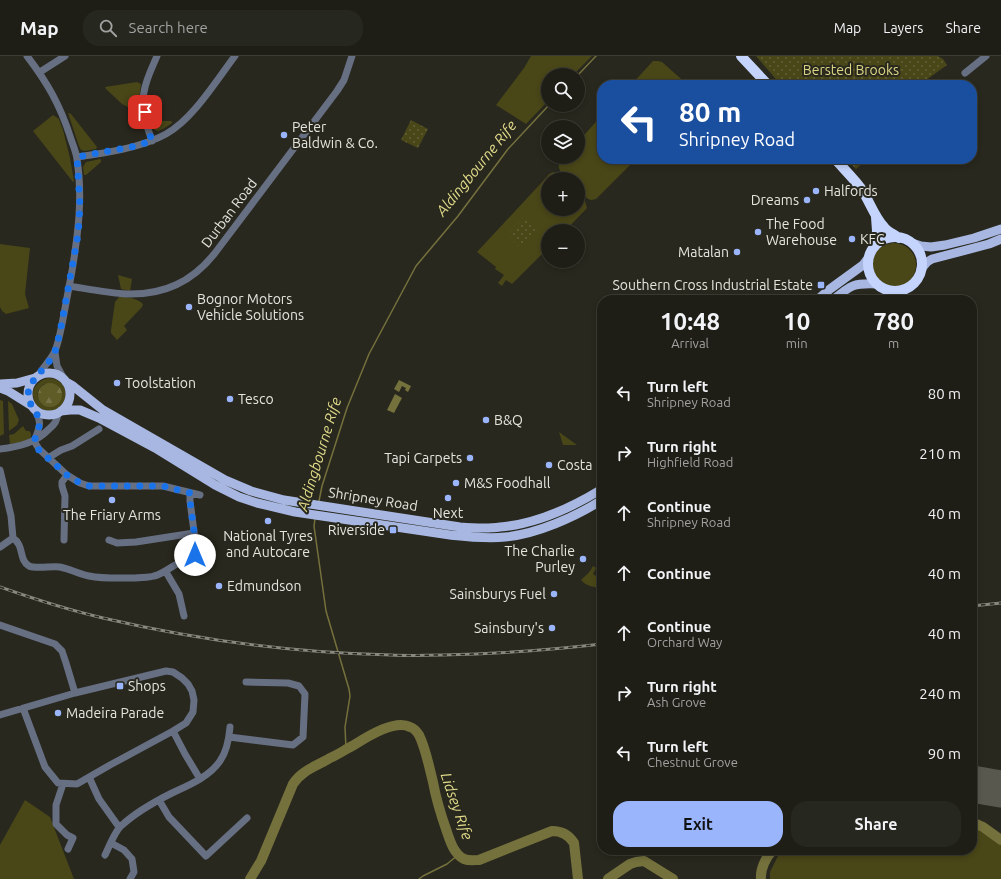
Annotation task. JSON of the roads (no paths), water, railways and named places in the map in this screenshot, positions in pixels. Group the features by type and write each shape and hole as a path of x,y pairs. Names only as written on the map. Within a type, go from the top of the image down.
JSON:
{"highway":[{"path":"741,56 763,80"},
{"path":"839,164 868,198 876,215 884,227 899,238"},
{"path":"875,246 877,231 876,215"},
{"path":"899,238 906,240 917,249 920,255 921,269 919,276 908,287 901,290 892,290 877,284 869,272 868,265 871,251 875,246 882,240 899,238"}],"main road":[{"path":"912,244 931,247 945,245 974,238 1001,229"},
{"path":"921,269 932,259 989,244 1001,239"},
{"path":"823,295 863,265 869,258"},
{"path":"839,295 855,284 877,284"},
{"name":"Shripney Road","path":"0,384 17,383 44,374 54,374 73,386 103,410 230,483 262,495 284,500 460,527 499,528 545,517 574,505 597,492"},
{"path":"32,407 28,394 31,383 37,377"},
{"path":"60,412 65,408 70,398 70,393 65,381"},
{"name":"Shripney Road","path":"0,388 8,391 44,415 51,415 70,410 80,410 99,418 155,448 215,485 239,497 257,503 307,514 450,536 495,538 521,535 545,528 588,509 597,503"}],"street":[{"path":"27,56 40,72 60,108 77,157 80,206 78,235 55,352 37,377"},
{"path":"40,72 65,56"},
{"path":"152,141 143,100 146,84 157,56"},
{"path":"77,157 136,146 167,134 182,122 197,106 235,56"},
{"name":"Durban Road","path":"69,286 127,294 154,292 175,285 197,273 207,263 337,91 344,80 352,56"},
{"path":"965,73 986,56"},
{"path":"55,352 57,366 65,381"},
{"path":"32,407 39,418 39,430 34,441"},
{"path":"0,449 18,447 34,441 44,435 57,421 60,412"},
{"path":"48,458 99,430"},
{"path":"34,441 39,450 67,475 80,483 89,486 163,486 200,495"},
{"path":"0,470 13,538 20,544 23,560 27,565 32,567 55,566 100,578 154,576 166,572 195,555 196,547 190,493"},
{"path":"64,540 65,496 62,482 67,475"},
{"path":"108,540 117,543 136,542 194,533"},
{"path":"0,547 13,538"},
{"path":"166,572 179,594 184,616"},
{"path":"0,625 56,644 62,652 75,693"},
{"path":"0,715 23,708 75,693 166,671 173,672 188,684 194,700 193,712 186,723 77,784 58,784 45,767 23,708"},
{"path":"229,737 293,745 303,737 305,694 299,686 288,683 246,682"},
{"path":"105,855 119,827 137,812 200,779 215,768 224,754 230,727"},
{"path":"173,731 200,779"},
{"path":"89,777 99,799 119,827"},
{"path":"62,784 56,805 56,824 67,835 73,838 68,850"},
{"path":"160,800 169,817 206,856 247,818"},
{"path":"111,842 124,850 132,859 134,872 130,879"}],"waterway":[{"name":"Aldingbourne Rife","path":"585,68 596,56"},
{"name":"Aldingbourne Rife","path":"319,501 322,486 347,408 369,354 416,266 458,216 508,149 542,112"},
{"name":"Aldingbourne Rife","path":"315,519 314,526 326,611 350,696 345,727 346,749"},
{"name":"Lidsey Rife","path":"250,879 261,861 293,784 297,779 310,769 373,734 397,725 404,725 414,729 419,735 427,758 437,801 445,826 453,847 461,857 468,860 479,860 552,831 559,832 567,836 574,843 578,879"},
{"name":"Lidsey Rife","path":"977,824 1001,840"},
{"path":"419,879 447,864 458,855"},
{"name":"Lidsey Rife","path":"761,879 761,871 769,855"},
{"name":"Lidsey Rife","path":"608,879 630,864 644,861 673,879"}],"railway":[{"path":"0,587 38,600 138,626 210,639 282,648 355,654 417,655 503,653 597,644"},
{"path":"977,605 1001,603"}],"place":[{"name":"Peter Baldwin & Co.","path":"284,135"},
{"name":"Halfords","path":"816,191"},
{"name":"Dreams","path":"807,200"},
{"name":"The Food Warehouse","path":"758,232"},
{"name":"KFC","path":"852,239"},
{"name":"Matalan","path":"737,252"},
{"name":"Southern Cross Industrial Estate","path":"821,285"},
{"name":"Bognor Motors Vehicle Solutions","path":"189,307"},
{"name":"Toolstation","path":"117,383"},
{"name":"Tesco","path":"230,399"},
{"name":"B&Q","path":"486,420"},
{"name":"Tapi Carpets","path":"470,458"},
{"name":"Costa","path":"549,465"},
{"name":"M&S Foodhall","path":"456,483"},
{"name":"Next","path":"448,498"},
{"name":"The Friary Arms","path":"112,500"},
{"name":"National Tyres and Autocare","path":"268,521"},
{"name":"Riverside","path":"393,530"},
{"name":"The Charlie Purley","path":"583,559"},
{"name":"Edmundson","path":"219,586"},
{"name":"Sainsburys Fuel","path":"554,594"},
{"name":"Sainsbury's","path":"552,628"},
{"name":"Shops","path":"120,686"},
{"name":"Madeira Parade","path":"58,713"}],"park label":[{"name":"Bersted Brooks","path":"851,70"}]}
